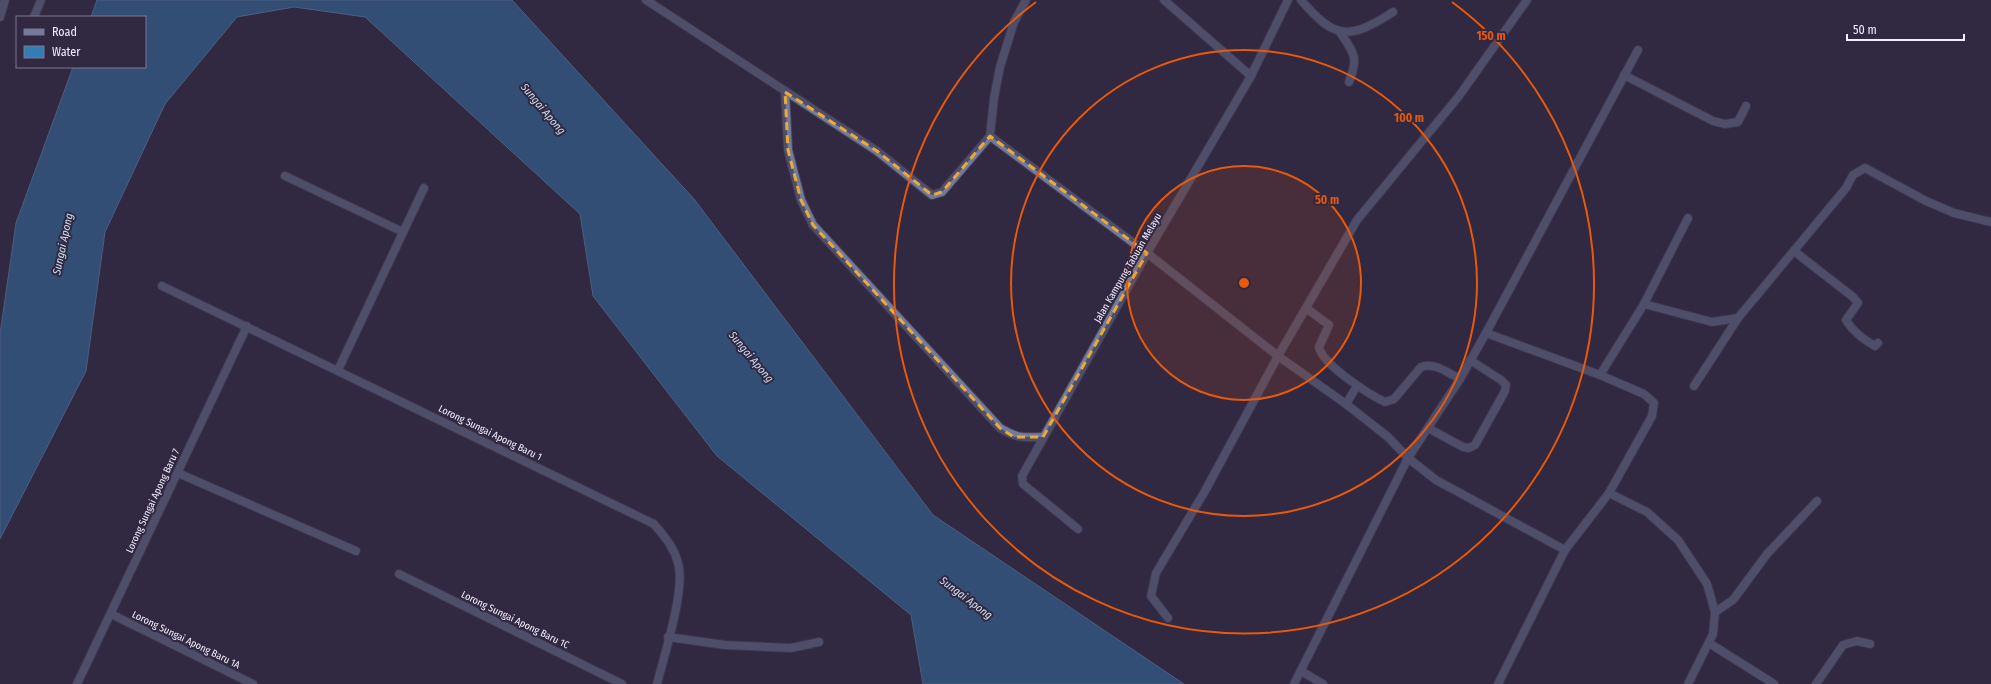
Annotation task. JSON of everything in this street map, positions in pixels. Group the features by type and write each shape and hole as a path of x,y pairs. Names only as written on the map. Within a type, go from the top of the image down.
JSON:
{"street":[{"path":"0,17 5,0"},
{"path":"34,16 41,0"},
{"path":"646,0 877,151 932,195 942,192 990,136 994,98 1000,67 1014,22 1026,0"},
{"path":"1164,0 1251,76"},
{"name":"Jalan Kampung Tabuan Melayu","path":"1078,529 1024,484 1022,479 1043,437 1251,76 1288,0"},
{"path":"1301,0 1326,26 1340,32 1358,31 1374,24 1393,12"},
{"path":"1168,618 1151,596 1156,573 1205,491 1278,356 1357,220 1459,96 1527,0"},
{"path":"1340,32 1353,52 1356,65 1349,82"},
{"path":"1294,684 1408,458 1460,379 1486,333 1638,50"},
{"path":"1624,75 1713,121 1725,124 1738,122 1746,106"},
{"path":"785,92 788,150 801,200 813,225 1000,428 1014,437 1043,437"},
{"path":"990,136 1148,253 1278,356 1346,404 1388,437 1408,458 1436,480 1565,550"},
{"path":"1694,386 1738,318 1846,188 1853,176 1865,168 1926,201 1954,213 1991,222"},
{"path":"285,176 403,232"},
{"path":"338,370 424,188"},
{"path":"1600,375 1644,304 1688,218"},
{"path":"1794,251 1853,296 1858,303 1846,320 1868,342 1875,346 1878,343"},
{"name":"Lorong Sungai Apong Baru 1","path":"162,286 654,524 670,544 678,563 681,583 657,684"},
{"path":"1644,304 1712,322 1738,318"},
{"path":"1306,308 1329,325 1319,347 1324,358 1357,386 1385,402 1394,399 1421,367 1427,364 1433,365 1460,379"},
{"name":"Lorong Sungai Apong Baru 7","path":"77,684 247,326"},
{"path":"1486,333 1600,375 1644,394 1654,403 1652,416 1609,493 1565,550 1498,684"},
{"path":"1428,428 1462,447 1469,448 1474,445 1505,391 1506,385 1470,360"},
{"path":"1346,404 1357,386"},
{"path":"178,473 356,551"},
{"path":"1609,493 1646,512 1678,540 1707,584 1715,612 1713,634 1688,684"},
{"path":"1715,612 1733,600 1767,554 1817,501"},
{"name":"Lorong Sungai Apong Baru 1C","path":"399,574 622,684"},
{"name":"Lorong Sungai Apong Baru 1A","path":"111,614 253,684"},
{"path":"668,636 724,645 791,648 819,642"},
{"path":"1816,684 1843,645 1857,641 1870,644"},
{"path":"1709,642 1774,684"},
{"path":"1301,672 1324,684"}],"highlighted area":[{"path":"785,92 877,151 932,195 942,192 990,136 1147,253 1043,437 1014,437 1000,428 971,398 813,225 801,200 788,150"}],"water":[{"name":"Sungai Apong","path":"97,0 512,0 694,199 933,515 1184,684 923,684 911,615 717,456 593,296 580,214 365,17 294,7 237,17 165,104 105,232 86,371 0,539 0,334 16,223 73,68 146,68 146,16 91,16"}]}
